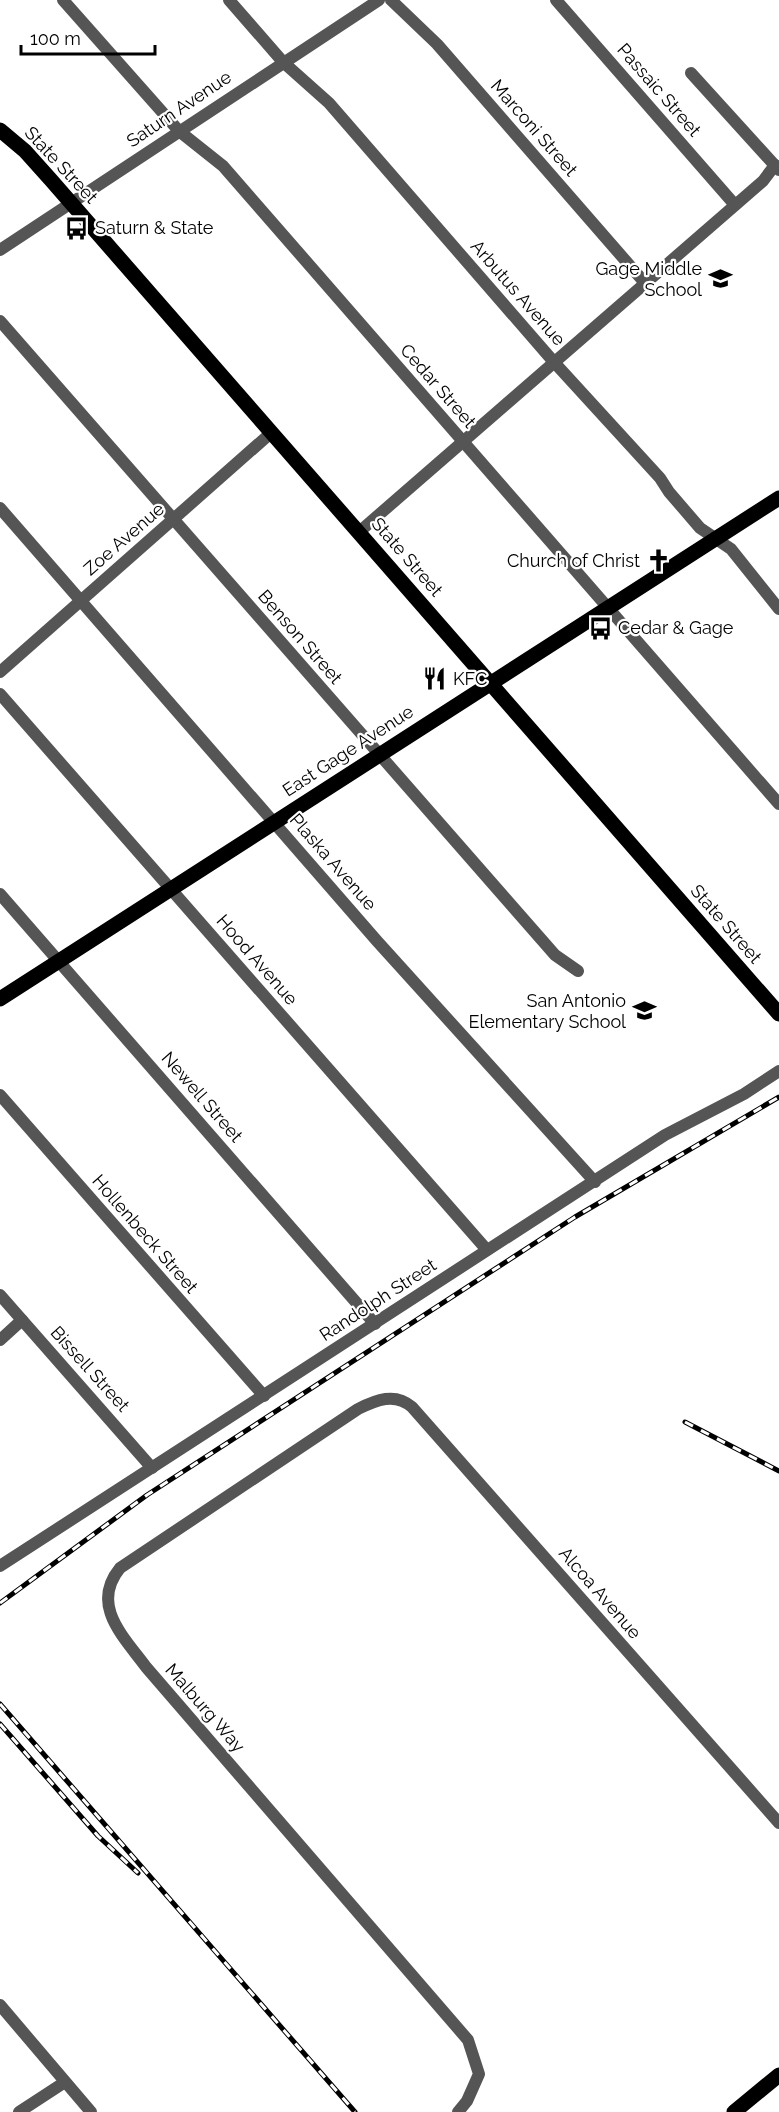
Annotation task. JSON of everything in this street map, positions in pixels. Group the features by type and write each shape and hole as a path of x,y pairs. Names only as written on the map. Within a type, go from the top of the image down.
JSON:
{"main road":[{"name":"State Street","path":"0,130 26,152 71,203 779,1014"},
{"name":"East Gage Avenue","path":"0,999 779,498"},
{"path":"734,2112 779,2075"}],"street":[{"name":"Cedar Street","path":"63,0 179,131 223,166 779,804"},
{"name":"Arbutus Avenue","path":"229,0 283,62 329,103 554,361 660,478 700,528 731,549 779,609"},
{"name":"Saturn Avenue","path":"0,250 379,0"},
{"name":"Marconi Street","path":"392,0 437,44 645,283"},
{"name":"Passaic Street","path":"556,0 735,205"},
{"path":"359,532 777,170 691,73"},
{"name":"Benson Street","path":"0,321 555,955 578,971"},
{"name":"Zoe Avenue","path":"0,672 272,432"},
{"name":"Plaska Avenue","path":"0,508 377,941 595,1182"},
{"name":"Hood Avenue","path":"0,694 487,1250"},
{"name":"Newell Street","path":"0,894 375,1324"},
{"name":"Randolph Street","path":"0,1566 665,1135 726,1104 779,1071"},
{"name":"Hollenbeck Street","path":"0,1095 264,1396"},
{"name":"Bissell Street","path":"0,1294 152,1468"},
{"path":"0,1340 22,1320"},
{"name":"Alcoa Avenue","path":"388,1398 400,1400 412,1407 779,1823"},
{"name":"Malburg Way","path":"388,1398 375,1400 358,1409 120,1568 111,1579 106,1595 114,1624 146,1667 468,2040 480,2074 467,2101 458,2112"},
{"path":"0,2005 91,2112"},
{"path":"19,2112 65,2082"}],"railway":[{"path":"0,1603 147,1495 575,1217 779,1097"},
{"path":"685,1422 779,1471"},
{"path":"0,1704 355,2112"},
{"path":"0,1724 98,1836 138,1873"}],"place":[{"name":"Saturn & State","path":"77,228"},
{"name":"Gage Middle School","path":"720,279"},
{"name":"Church of Christ","path":"658,561"},
{"name":"Cedar & Gage","path":"600,628"},
{"name":"KFC","path":"435,679"},
{"name":"San Antonio Elementary School","path":"644,1011"}]}
